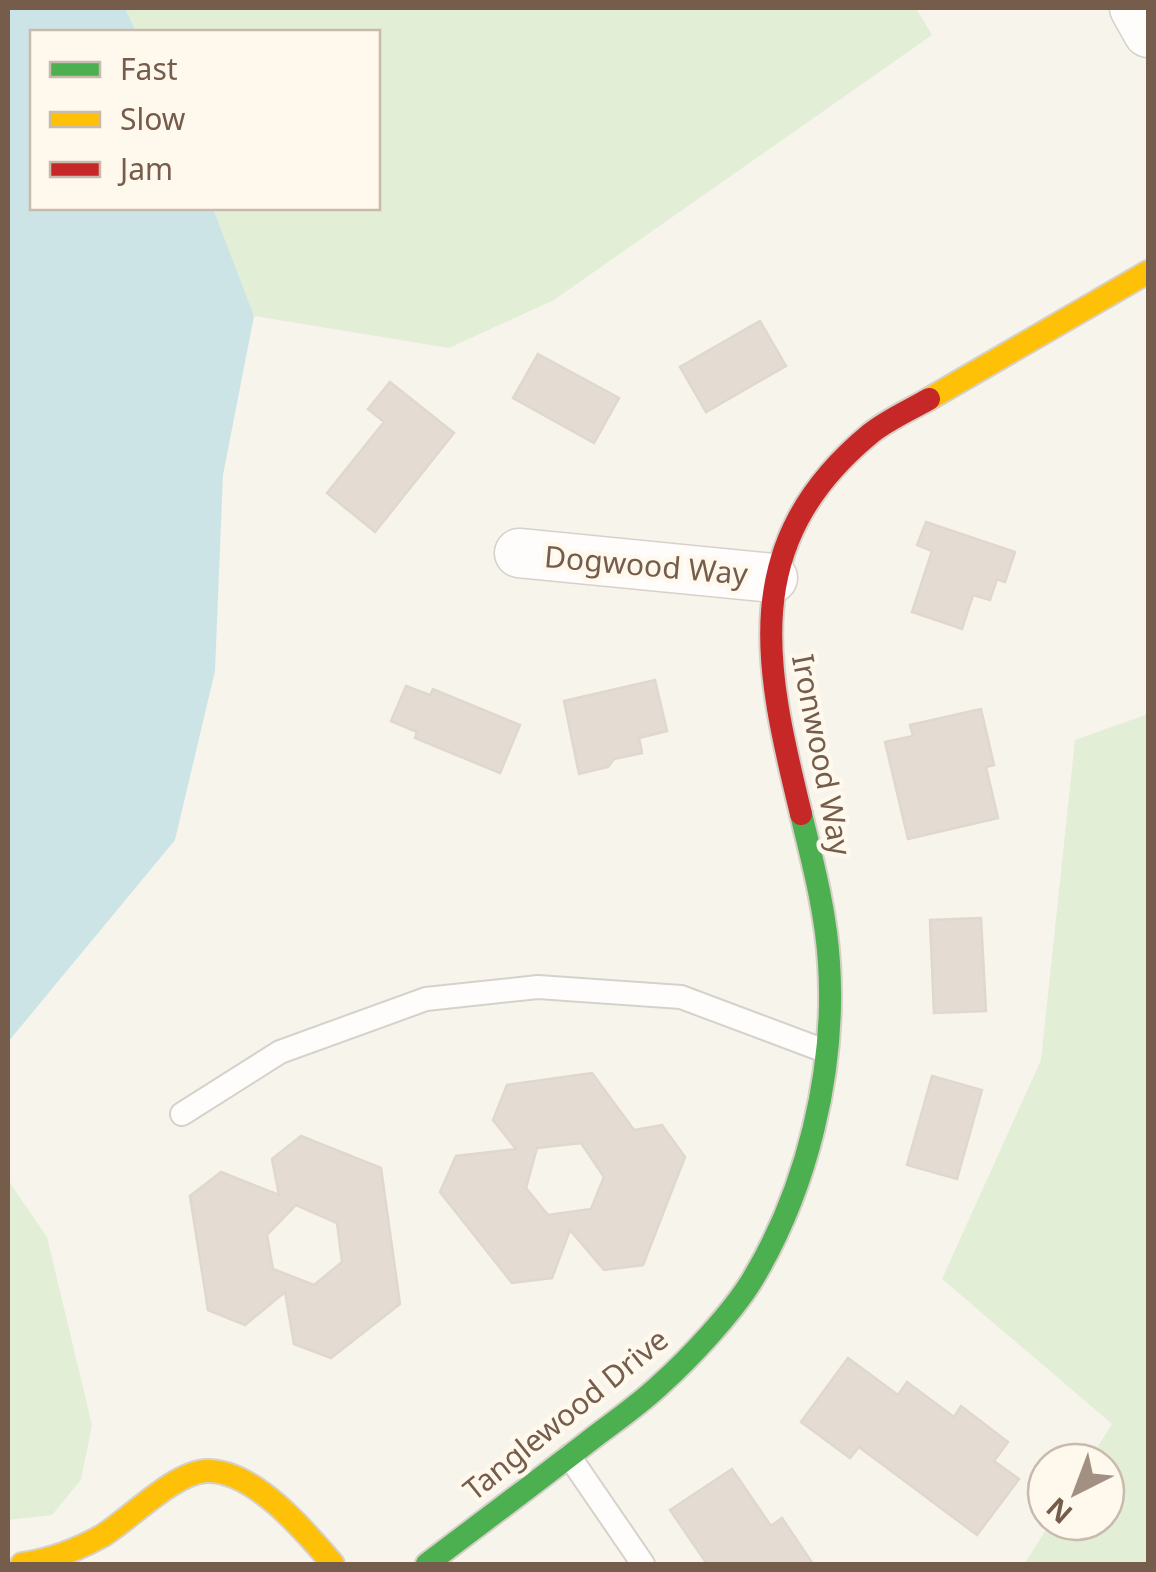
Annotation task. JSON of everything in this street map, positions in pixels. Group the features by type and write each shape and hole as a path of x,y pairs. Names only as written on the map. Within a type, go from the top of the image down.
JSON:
{"street":[{"path":"1134,8 1148,33"},
{"name":"Ironwood Way","path":"792,1197 820,1100 829,1052 832,1001 829,954 809,844 782,736 772,676 767,625 784,544 818,482 842,456 915,406 1148,272"},
{"name":"Dogwood Way","path":"519,554 774,578"},
{"name":"Tanglewood Drive","path":"427,1564 669,1378 750,1284 792,1197"},
{"path":"22,1564 101,1536 162,1493 202,1471 236,1476 302,1526 332,1564"}],"lane":[{"path":"182,1114 280,1052 426,998 538,987 681,996 829,1052"},
{"path":"569,1456 643,1564"}],"green space":[{"path":"125,8 916,8 932,35 554,300 449,348 254,316 214,210 380,210 380,30 135,30"},
{"path":"1148,714 1148,1564 1024,1564 1038,1542 1126,1542 1126,1442 1101,1442 1112,1424 942,1279 1041,1060 1075,740"},
{"path":"8,1180 47,1237 92,1425 81,1480 52,1515 8,1520"}],"water":[{"path":"8,8 125,8 135,30 30,30 30,210 214,210 254,316 223,475 215,671 175,840 8,1042"}],"building":[{"path":"760,321 786,366 706,412 680,367"},
{"path":"538,354 619,398 594,443 513,398"},
{"path":"390,382 454,433 375,532 327,493 384,422 368,409"},
{"path":"926,522 1015,552 1005,582 997,579 990,600 973,595 962,629 912,612 932,551 917,545"},
{"path":"655,680 667,731 639,738 642,753 614,759 608,767 579,774 564,701"},
{"path":"406,686 430,695 433,689 520,725 500,773 415,738 417,732 391,721"},
{"path":"981,709 994,765 986,767 998,818 908,839 885,742 913,736 910,725"},
{"path":"981,918 986,1011 934,1013 930,920"},
{"path":"592,1073 634,1130 662,1125 685,1157 643,1265 604,1270 570,1230 552,1278 512,1283 440,1192 456,1156 516,1149 493,1120 507,1085","holes":["581,1143 604,1177 591,1209 548,1215 526,1188 537,1148"]},
{"path":"932,1076 982,1090 957,1179 907,1165"},
{"path":"301,1136 381,1168 400,1304 331,1358 294,1344 285,1292 245,1325 208,1310 190,1196 221,1172 279,1195 272,1159","holes":["296,1205 337,1223 342,1262 314,1285 273,1269 267,1235"]},
{"path":"848,1358 898,1395 907,1382 954,1417 961,1406 1008,1442 994,1461 1019,1479 977,1535 859,1447 850,1458 801,1422"},
{"path":"732,1469 771,1526 782,1518 813,1564 707,1564 670,1510"}],"traffic: fast":[{"path":"427,1564 661,1384 732,1308 771,1246 788,1209 814,1128 828,1045 827,944 801,814"}],"traffic: slow":[{"path":"929,399 1148,272"},
{"path":"22,1564 93,1541 166,1488 206,1471 242,1480 277,1504 333,1564"}],"traffic: jam":[{"path":"801,814 778,708 772,658 772,610 780,564 798,519 827,476 870,434 929,399"}]}
